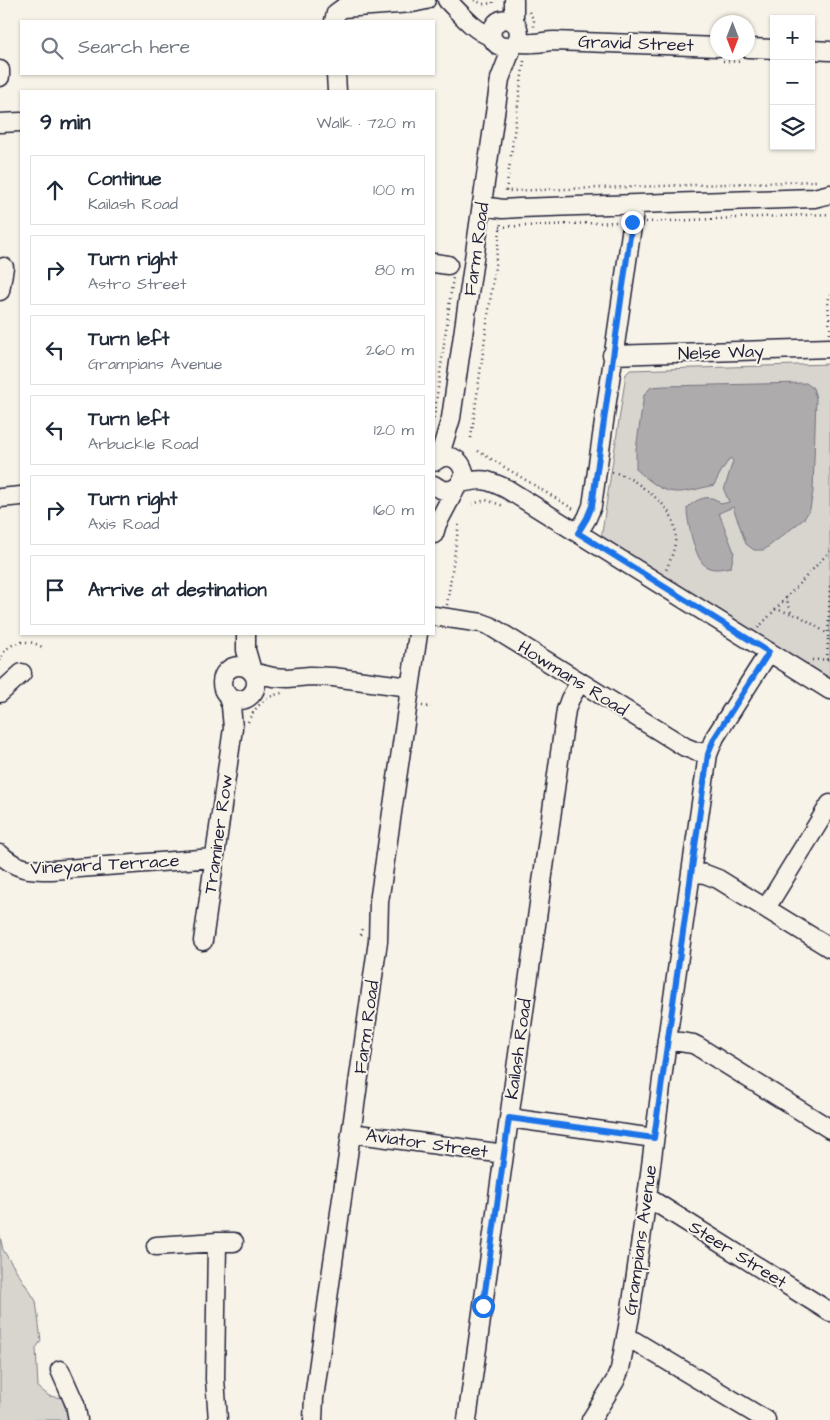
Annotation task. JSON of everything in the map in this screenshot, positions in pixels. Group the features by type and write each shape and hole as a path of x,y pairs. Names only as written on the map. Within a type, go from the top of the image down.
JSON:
{"street":[{"path":"334,20 336,13 343,8 412,3 426,0"},
{"name":"Gravid Street","path":"447,0 460,13 479,20 507,35 534,43 554,40 710,53"},
{"name":"Farm Road","path":"506,0 507,35"},
{"name":"Farm Road","path":"436,459 483,197 500,79 497,67 507,35 514,0"},
{"path":"755,53 770,50"},
{"path":"815,50 830,51"},
{"path":"0,70 0,77"},
{"path":"336,75 337,90"},
{"path":"0,123 20,122"},
{"path":"483,197 503,209 825,194"},
{"path":"578,533 592,506 635,204"},
{"path":"0,291 4,267"},
{"name":"Nelse Way","path":"612,355 830,348"},
{"name":"Farm Road","path":"442,419 464,472 458,486"},
{"path":"436,459 449,456 497,477 507,489"},
{"path":"435,486 445,491 477,479 488,480 507,489 830,690"},
{"path":"435,529 458,486"},
{"path":"0,498 20,496"},
{"name":"Howmans Road","path":"439,616 490,626 685,747 708,754"},
{"name":"Farm Road","path":"313,1420 314,1398 378,941 379,902 418,635"},
{"path":"246,636 229,669 224,674 222,682 223,688 231,698 237,700 244,699 271,684 288,686 310,676 333,676 409,696"},
{"path":"246,636 246,650 256,679 256,685 251,695"},
{"name":"Grampians Avenue","path":"591,1420 616,1381 626,1336 708,754 715,737 769,652"},
{"path":"229,669 241,666 273,677 288,686"},
{"path":"0,693 22,673"},
{"name":"Kailash Road","path":"468,1420 566,710 580,682"},
{"name":"Traminer Row","path":"226,693 240,726"},
{"name":"Traminer Row","path":"203,941 214,858 240,726 240,712 251,695"},
{"path":"766,908 830,804"},
{"name":"Vineyard Terrace","path":"0,854 15,865 36,870 214,858"},
{"path":"691,872 705,874 718,879 830,948"},
{"path":"667,1040 697,1046 830,1130"},
{"path":"509,1118 654,1138"},
{"name":"Aviator Street","path":"351,1133 504,1154"},
{"name":"Steer Street","path":"647,1197 830,1312"},
{"path":"156,1246 225,1242 215,1379 218,1420"},
{"path":"626,1336 766,1420"},
{"path":"60,1370 75,1404 78,1420"}],"path":[{"path":"474,0 483,4 492,3 493,0"},
{"path":"506,191 507,35"},
{"path":"483,197 506,191 825,194"},
{"path":"471,438 503,209"},
{"path":"500,227 830,214"},
{"path":"442,419 445,268"},
{"path":"830,294 828,302 830,334"},
{"path":"610,472 638,483 661,502 672,517 676,541 666,570"},
{"path":"439,616 459,524"},
{"path":"758,628 830,551"},
{"path":"828,660 830,586"},
{"path":"786,597 791,613"},
{"path":"775,609 800,616 828,634"},
{"path":"0,661 5,650 13,644 28,642 42,647"},
{"path":"240,726 260,704 288,686"},
{"path":"409,696 432,707"}],"shaded area":[{"path":"830,364 830,682 601,539 626,374 630,370"},
{"path":"806,383 813,388 816,398 813,491 810,509 804,519 764,550 754,550 746,544 733,507 719,513 734,552 731,567 716,569 707,567 695,549 688,522 687,508 704,498 713,498 721,504 729,502 724,490 733,461 730,458 714,485 689,491 672,492 656,485 636,469 636,449 644,395 651,387 664,386"},
{"path":"0,1236 3,1250 36,1301 41,1341 36,1348 38,1387 49,1396 62,1398 69,1420 0,1420"}],"route":[{"path":"483,1306 509,1118 654,1138 708,754 715,737 769,652 578,533 592,506 632,222"}]}
